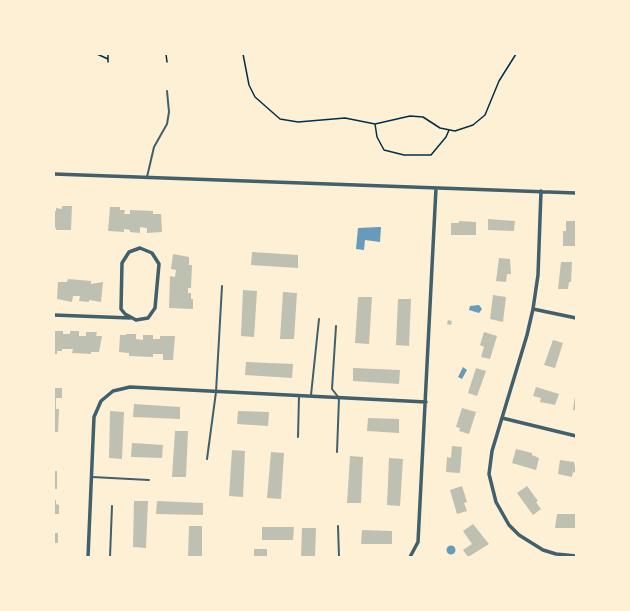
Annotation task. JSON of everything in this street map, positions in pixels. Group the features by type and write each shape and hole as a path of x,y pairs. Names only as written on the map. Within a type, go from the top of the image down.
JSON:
{"street":[{"path":"54,174 576,193"},
{"path":"410,557 418,542 436,188"},
{"path":"541,191 538,275 533,309 527,335 492,451 489,474 492,489 502,514 510,525 530,543 556,554 576,556"},
{"path":"54,315 130,318 142,320 148,318 155,308 159,264 157,258 147,249 140,248 129,252 122,263 120,303 124,314 130,318"},
{"path":"533,309 576,318"},
{"path":"88,557 94,417 96,408 106,395 113,390 130,387 426,402"},
{"path":"502,418 576,436"}],"lane":[{"path":"147,178 154,147 162,136 167,124 169,112 167,91"},
{"path":"207,459 216,392 222,286"},
{"path":"311,397 319,319"},
{"path":"336,326 332,389 339,398 337,452"},
{"path":"298,437 299,396"},
{"path":"92,477 149,480"},
{"path":"110,557 112,506"},
{"path":"338,526 339,557"}],"path":[{"path":"97,54 108,60 108,54"},
{"path":"166,54 167,62"},
{"path":"243,54 249,85 255,97 280,119 298,122 344,118 374,124 410,116 423,117 440,128 449,130 455,130 473,125 485,115 499,81 516,54"},
{"path":"374,124 384,150 404,156 431,155 446,137 449,130"}],"water":[{"path":"381,227 380,242 365,240 364,250 356,249 358,228"},
{"path":"479,305 482,309 479,313 469,310 470,306"},
{"path":"463,367 467,370 462,379 458,377"},
{"path":"451,545 456,550 451,555 446,550"}],"building":[{"path":"62,206 72,206 71,230 56,230 54,227 54,211 56,211 56,208 62,209"},
{"path":"110,207 120,207 120,210 125,210 124,214 130,214 130,210 153,211 153,214 161,214 162,232 147,233 147,228 140,227 140,233 130,232 130,230 124,229 124,232 108,231"},
{"path":"488,219 515,221 514,231 488,230"},
{"path":"459,221 476,222 476,235 451,235 451,223 459,223"},
{"path":"566,221 575,221 576,246 563,246 563,231 566,231"},
{"path":"252,252 298,255 298,268 251,265"},
{"path":"173,254 189,257 189,265 192,265 191,288 188,288 188,293 191,293 191,299 193,299 193,309 169,308 170,276 175,277 176,270 171,269"},
{"path":"499,258 510,259 511,274 507,274 506,282 496,281"},
{"path":"561,262 572,262 571,282 569,282 568,289 558,289"},
{"path":"68,279 91,281 91,284 103,282 101,302 89,300 89,302 79,301 80,296 73,296 72,302 57,299 58,282 67,282"},
{"path":"243,290 257,291 254,337 241,336"},
{"path":"283,292 297,293 294,339 280,339"},
{"path":"493,295 506,297 503,322 490,319"},
{"path":"358,297 372,297 369,344 355,343"},
{"path":"398,299 411,299 409,346 396,345"},
{"path":"448,320 452,321 451,325 447,324"},
{"path":"54,331 63,331 63,334 70,334 70,331 79,331 79,336 86,336 86,332 97,332 96,336 102,336 99,352 91,352 91,354 72,353 73,349 62,349 62,351 57,351 57,354 54,354"},
{"path":"484,332 497,336 490,359 481,357 484,347 480,345"},
{"path":"136,334 136,339 143,340 143,335 153,335 153,339 160,339 160,336 175,336 173,360 163,360 163,354 153,354 153,357 129,356 129,353 119,352 120,335"},
{"path":"553,340 563,343 555,368 544,365"},
{"path":"246,362 293,364 292,378 245,375"},
{"path":"353,368 400,370 399,384 353,381"},
{"path":"476,368 486,371 477,396 468,393"},
{"path":"536,387 559,394 555,405 540,402 541,398 533,396"},
{"path":"54,388 62,388 62,398 56,398 56,409 59,409 58,432 55,432 55,441"},
{"path":"575,396 576,410 573,410"},
{"path":"134,404 180,407 180,419 133,417"},
{"path":"462,408 476,412 469,434 459,431 460,428 456,427"},
{"path":"110,411 124,412 122,459 109,458"},
{"path":"238,411 269,412 268,426 237,424"},
{"path":"368,418 399,419 399,433 367,431"},
{"path":"175,431 188,431 186,477 172,477"},
{"path":"132,443 163,445 162,458 131,457"},
{"path":"452,446 462,447 460,473 446,472 447,457 451,458"},
{"path":"516,449 532,453 532,455 539,458 536,470 512,463"},
{"path":"232,450 245,451 243,497 229,496"},
{"path":"271,452 284,453 281,499 267,498"},
{"path":"350,456 363,457 361,503 347,503"},
{"path":"389,458 403,459 400,506 387,505"},
{"path":"560,460 574,462 576,473 573,472 572,477 558,474"},
{"path":"54,471 57,471 57,489 54,489"},
{"path":"462,486 467,502 464,503 467,511 457,514 450,490"},
{"path":"527,486 538,501 536,502 541,509 533,515 517,493"},
{"path":"54,500 56,500 56,504 59,505 59,514 54,514"},
{"path":"134,501 148,501 146,548 133,547"},
{"path":"157,501 203,503 203,515 156,514"},
{"path":"557,514 576,514 576,528 555,528"},
{"path":"473,524 489,544 468,557 463,550 472,544 463,531"},
{"path":"189,526 202,526 202,557 188,557"},
{"path":"262,527 294,527 293,540 262,540"},
{"path":"302,528 316,528 315,557 301,557"},
{"path":"362,530 392,531 392,544 361,544"},
{"path":"54,533 58,533 58,543 54,543"},
{"path":"254,549 267,549 267,557 254,557"}]}
